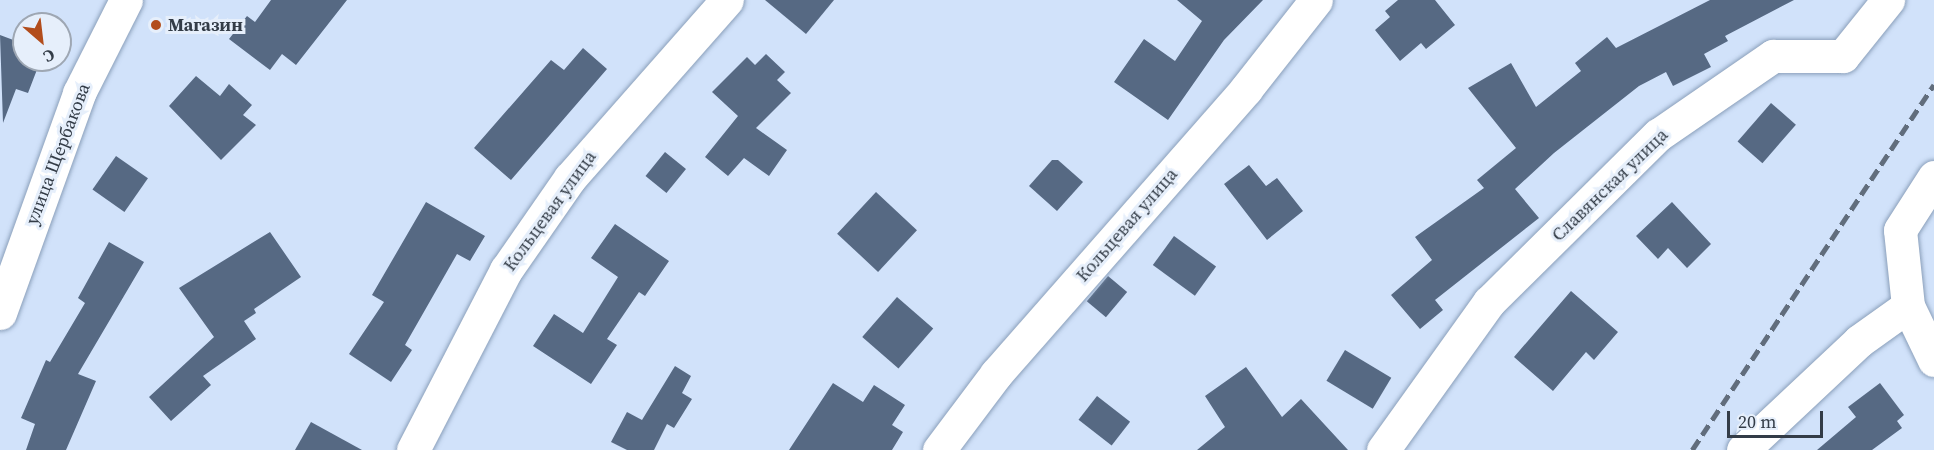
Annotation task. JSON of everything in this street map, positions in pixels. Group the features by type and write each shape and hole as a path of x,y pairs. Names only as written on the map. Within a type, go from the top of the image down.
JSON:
{"street":[{"name":"улица Щербакова","path":"0,313 79,93 126,0"},
{"name":"Кольцевая улица","path":"413,450 506,270 564,187 727,0"},
{"name":"Кольцевая улица","path":"939,450 996,374 1246,90 1316,0"},
{"name":"Славянская улица","path":"1383,450 1489,303 1658,135 1773,56 1843,56 1888,0"},
{"path":"1934,177 1900,230 1908,306 1934,360"},
{"path":"1743,450 1859,341 1908,306"}],"building":[{"path":"271,0 347,0 296,65 282,54 270,70 229,39 247,16 255,22"},
{"path":"765,0 834,0 806,34"},
{"path":"1177,0 1263,0 1224,40 1168,120 1114,82 1144,39 1175,61 1202,21"},
{"path":"1398,0 1435,0 1455,25 1426,49 1421,43 1400,61 1375,30 1390,17 1385,11"},
{"path":"1710,0 1794,0 1725,36 1728,41 1704,54 1711,67 1673,86 1666,72 1639,86 1554,153 1515,189 1539,218 1435,300 1443,310 1420,329 1391,295 1432,260 1415,237 1484,188 1477,180 1516,148 1468,88 1511,63 1536,107 1581,71 1575,63 1607,37 1616,48"},
{"path":"0,35 12,40 12,72 36,72 28,93 16,89 3,123"},
{"path":"583,48 607,69 511,180 474,148 551,60 564,70"},
{"path":"766,54 785,72 777,80 791,93 756,128 787,150 769,176 744,158 728,176 705,157 738,116 712,92 747,57 755,65"},
{"path":"196,76 220,96 229,84 252,105 243,115 256,125 221,160 169,106"},
{"path":"1771,103 1796,125 1762,163 1738,141"},
{"path":"665,152 686,169 666,193 645,176"},
{"path":"116,156 148,178 124,212 92,190"},
{"path":"1052,160 1058,160 1083,182 1057,211 1029,186"},
{"path":"1249,165 1266,186 1277,178 1303,211 1267,240 1224,184"},
{"path":"876,192 917,230 878,272 837,234"},
{"path":"426,202 485,236 470,261 457,254 405,345 412,350 391,382 349,354 384,302 372,295"},
{"path":"1672,202 1711,244 1687,268 1668,248 1658,259 1636,236"},
{"path":"615,224 669,261 645,296 639,292 607,339 617,345 591,384 533,346 554,314 583,333 618,277 591,258"},
{"path":"270,232 301,277 254,309 256,313 244,321 256,339 203,376 211,385 171,421 149,397 214,337 179,288"},
{"path":"1174,236 1216,267 1195,296 1153,265"},
{"path":"109,242 144,262 78,374 96,381 66,450 26,450 35,424 21,418 46,360 50,362 85,303 78,298"},
{"path":"1108,276 1127,292 1106,317 1087,301"},
{"path":"1571,291 1618,332 1594,360 1586,352 1553,391 1514,357"},
{"path":"897,297 933,328 898,368 862,337"},
{"path":"1345,350 1391,378 1373,409 1326,381"},
{"path":"675,366 691,376 682,393 692,399 674,428 667,424 654,450 627,450 611,442 627,412 642,420"},
{"path":"1246,367 1282,417 1301,399 1348,450 1197,450 1225,427 1205,396"},
{"path":"833,383 863,402 874,385 905,405 892,425 903,432 892,450 789,450"},
{"path":"1880,383 1904,415 1897,421 1902,428 1872,450 1817,450 1856,417 1848,407"},
{"path":"1097,396 1130,422 1112,445 1079,420"},
{"path":"311,422 362,450 295,450"}],"railway":[{"path":"1692,450 1934,85"}],"place":[{"name":"Магазин","path":"156,25"}]}
